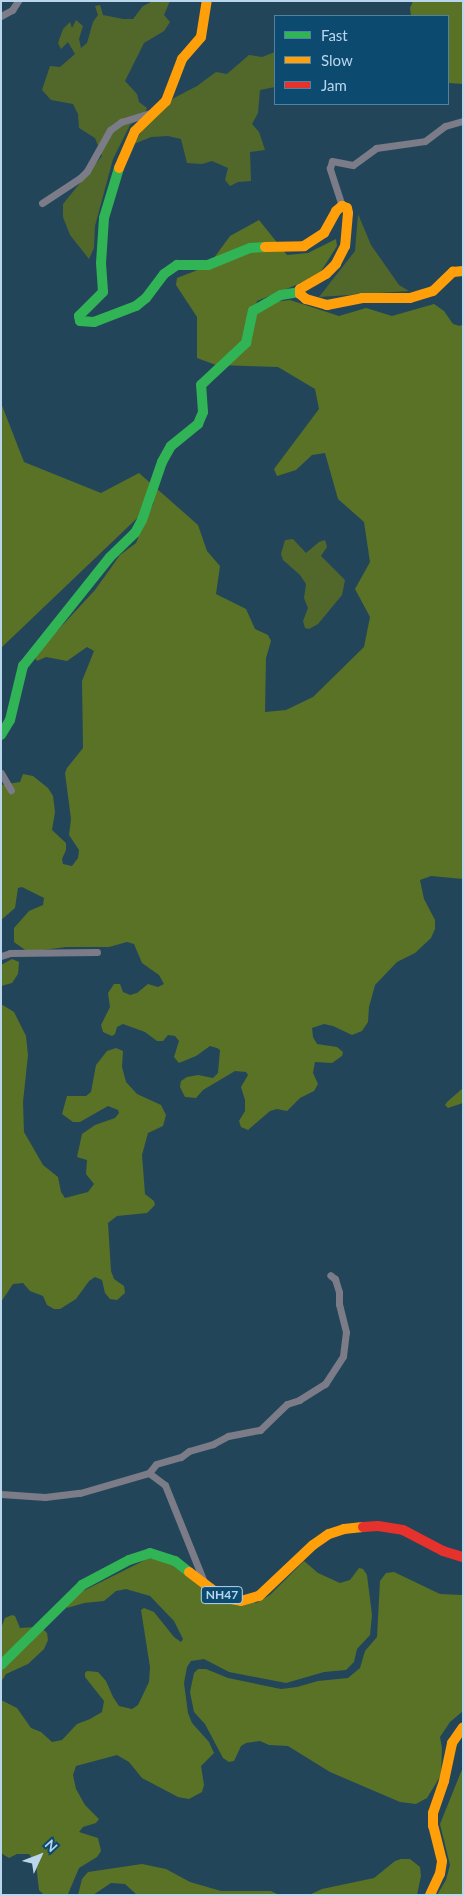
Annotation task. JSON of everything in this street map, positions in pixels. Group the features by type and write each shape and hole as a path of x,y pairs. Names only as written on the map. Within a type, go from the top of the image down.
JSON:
{"main road":[{"path":"1,735 10,720 23,666 110,558 134,533 142,520 162,462 171,446 198,424 203,407 201,385 246,343 251,317 257,308 281,295 299,292 302,287 326,274 343,252 347,240 348,209 342,206 336,211 324,233 304,246 250,248 208,265 178,265 164,274 146,298 136,306 94,322 82,322 78,319 102,292 103,230 110,195 132,136 166,101 182,59 201,37 207,1"},
{"path":"299,292 306,299 327,306 362,298 405,299 433,291 453,272 463,271"},
{"name":"NH47","path":"1,1665 82,1585 99,1574 129,1560 150,1553 167,1556 176,1560 204,1584 234,1600 253,1599 265,1592 301,1556 322,1538 336,1531 365,1526 390,1527 409,1532 443,1551 463,1557"},
{"path":"430,1895 440,1874 442,1861 433,1826 433,1813 444,1781 452,1743 463,1727"}],"street":[{"path":"1,16 12,10 18,1"},
{"path":"42,203 80,178 87,171 110,130 121,122 154,112"},
{"path":"342,206 330,168 332,161 353,165 376,148 425,141 446,126 463,121"},
{"path":"1,774 11,790"},
{"path":"1,956 10,953 97,952"},
{"path":"1,1494 64,1496 149,1473 156,1464 181,1458 188,1451 213,1444 228,1436 260,1430 287,1404 299,1400 325,1384 343,1356 346,1340 339,1292 334,1279 330,1275"},
{"path":"149,1473 165,1485 204,1584"}],"green space":[{"path":"153,1 170,1 164,15 170,22 164,31 144,43 125,81 137,94 139,102 147,108 143,117 130,125 113,159 95,226 94,248 89,259 70,235 63,217 63,204 102,156 95,138 79,128 78,114 73,104 51,100 42,90 50,66 60,67 75,54 68,42 61,49 58,43 63,29 70,22 72,28 76,20 83,26 79,39 81,48 87,43 93,22 98,15 95,6 100,5 103,15 133,19 143,6"},
{"path":"413,1 463,1 463,84 449,83 449,15 411,15 410,8"},
{"path":"274,52 274,87 260,90 258,113 252,124 259,132 265,150 250,152 251,181 238,182 230,186 225,180 228,168 212,161 202,164 187,163 181,139 168,136 151,137 134,144 144,127 174,98 197,86 216,72 227,74 249,55 262,57"},
{"path":"358,214 371,245 399,285 409,291 319,297 355,251"},
{"path":"259,220 287,255 308,253 336,239 337,246 318,276 257,301 255,311 273,302 290,300 339,316 366,308 392,316 434,304 444,311 453,324 460,326 463,324 463,879 431,876 420,880 424,899 435,920 435,929 431,938 415,953 397,962 375,985 369,1007 368,1022 362,1031 352,1035 324,1024 312,1028 313,1037 317,1044 337,1047 343,1052 342,1056 332,1063 315,1062 313,1073 318,1084 314,1091 300,1098 287,1111 277,1109 270,1111 248,1130 241,1127 239,1121 245,1111 245,1100 241,1087 248,1075 246,1072 235,1071 203,1090 196,1098 185,1097 180,1087 181,1081 187,1077 198,1075 213,1078 218,1073 220,1050 210,1046 196,1056 179,1063 174,1057 179,1041 175,1036 168,1035 163,1041 157,1041 145,1032 123,1024 117,1027 115,1034 112,1036 103,1032 101,1025 110,1007 108,993 114,984 120,984 123,992 130,995 137,993 148,984 158,987 164,984 159,975 142,963 134,944 127,942 109,947 66,947 28,952 14,942 14,928 29,911 43,905 44,898 22,887 18,888 15,908 1,920 1,785 20,782 23,774 33,776 48,788 53,796 55,812 52,830 66,843 66,850 62,859 63,864 72,866 78,858 79,850 69,835 71,819 65,773 83,748 82,681 94,651 87,647 67,661 46,657 37,661 34,656 95,590 120,555 136,543 154,502 1,648 1,403 24,462 101,493 139,473 198,525 207,551 220,566 216,594 246,609 255,629 268,635 271,641 266,658 265,712 286,710 313,697 364,647 370,617 355,589 370,562 364,522 338,499 325,453 312,455 296,470 277,476 274,469 319,409 315,389 278,367 216,365 197,358 197,317 176,285 177,278 208,266 230,236"},
{"path":"293,539 306,553 319,542 325,540 327,547 321,556 345,580 342,595 318,624 309,629 305,628 303,621 308,608 304,598 306,584 300,575 283,560 281,554 285,540"},
{"path":"12,959 19,962 18,974 12,983 1,986 1,965"},
{"path":"1,1004 14,1012 26,1036 28,1055 23,1102 24,1132 43,1165 58,1177 61,1192 65,1198 88,1192 94,1184 86,1174 87,1160 77,1157 82,1134 95,1125 115,1118 119,1113 118,1110 108,1106 80,1122 73,1122 62,1114 67,1096 86,1096 91,1092 96,1065 107,1051 116,1048 123,1051 122,1067 126,1082 137,1094 161,1105 166,1115 163,1126 148,1133 142,1155 145,1194 154,1201 155,1205 147,1213 117,1216 108,1223 111,1271 114,1279 124,1286 125,1293 117,1300 110,1299 105,1293 102,1280 95,1277 89,1281 76,1299 60,1309 54,1309 47,1305 43,1296 30,1291 23,1283 13,1284 1,1302"},
{"path":"463,1088 463,1103 448,1108 445,1105 447,1102"},
{"path":"160,1557 204,1587 256,1603 270,1595 304,1561 318,1573 340,1583 350,1580 359,1568 363,1569 367,1575 372,1615 370,1635 357,1649 354,1662 346,1670 324,1672 286,1683 229,1672 204,1659 191,1661 187,1667 184,1683 188,1713 192,1723 209,1742 214,1753 201,1766 204,1785 202,1792 189,1799 178,1797 142,1778 129,1762 117,1755 76,1766 73,1775 76,1789 85,1805 99,1819 96,1823 83,1827 79,1832 98,1838 101,1851 97,1857 79,1868 68,1894 44,1895 39,1890 36,1864 29,1854 17,1854 9,1858 1,1853 1,1700 17,1708 31,1728 41,1732 52,1742 62,1740 77,1724 102,1712 104,1701 85,1677 87,1671 98,1672 106,1681 119,1706 132,1709 138,1705 149,1682 150,1667 141,1610 144,1608 154,1612 174,1637 181,1642 183,1639 174,1621 150,1596 126,1589 116,1591 104,1601 84,1603 67,1608 69,1598 147,1559"},
{"path":"394,1572 440,1594 463,1595 463,1711 450,1722 440,1737 442,1748 441,1775 427,1798 416,1804 400,1802 330,1772 288,1746 269,1745 260,1741 246,1743 241,1746 234,1761 229,1762 223,1758 205,1724 194,1712 190,1692 194,1673 198,1669 206,1669 228,1678 281,1689 318,1681 348,1678 360,1668 365,1651 377,1637 380,1581 386,1573"},
{"path":"12,1615 15,1616 20,1628 35,1627 44,1630 47,1633 48,1640 44,1649 28,1664 6,1674 1,1682 1,1628 5,1618"},
{"path":"463,1767 463,1895 437,1895 446,1880 450,1865 440,1824"},
{"path":"410,1859 420,1867 421,1876 417,1895 309,1895 322,1889 374,1878 395,1861"},
{"path":"142,1864 166,1869 190,1882 221,1891 271,1891 279,1895 137,1895 125,1884 111,1883 93,1895 78,1895 82,1879 88,1872"}],"traffic: fast":[{"path":"119,168 104,218 101,263 103,292 79,316 80,321 94,322 136,306 146,298 164,274 177,265 208,265 250,248 265,247"},
{"path":"1,735 10,720 23,666 110,557 135,533 142,520 162,462 171,446 198,424 203,412 201,385 246,343 253,311 281,295 299,292"},
{"path":"1,1665 82,1585 129,1560 150,1553 175,1561 189,1572"}],"traffic: slow":[{"path":"119,168 135,131 166,101 182,59 201,37 207,1"},
{"path":"265,247 304,246 324,233 336,211 342,206 347,208 345,246 336,264 326,274 300,289 300,294 306,299 327,305 362,298 410,298 433,291 453,272 463,271"},
{"path":"189,1572 214,1591 227,1598 241,1601 259,1596 313,1545 329,1534 344,1529 363,1527"},
{"path":"430,1895 440,1874 442,1861 433,1826 433,1813 444,1781 452,1743 463,1727"}],"traffic: jam":[{"path":"363,1527 378,1526 403,1530 443,1551 463,1557"}]}
